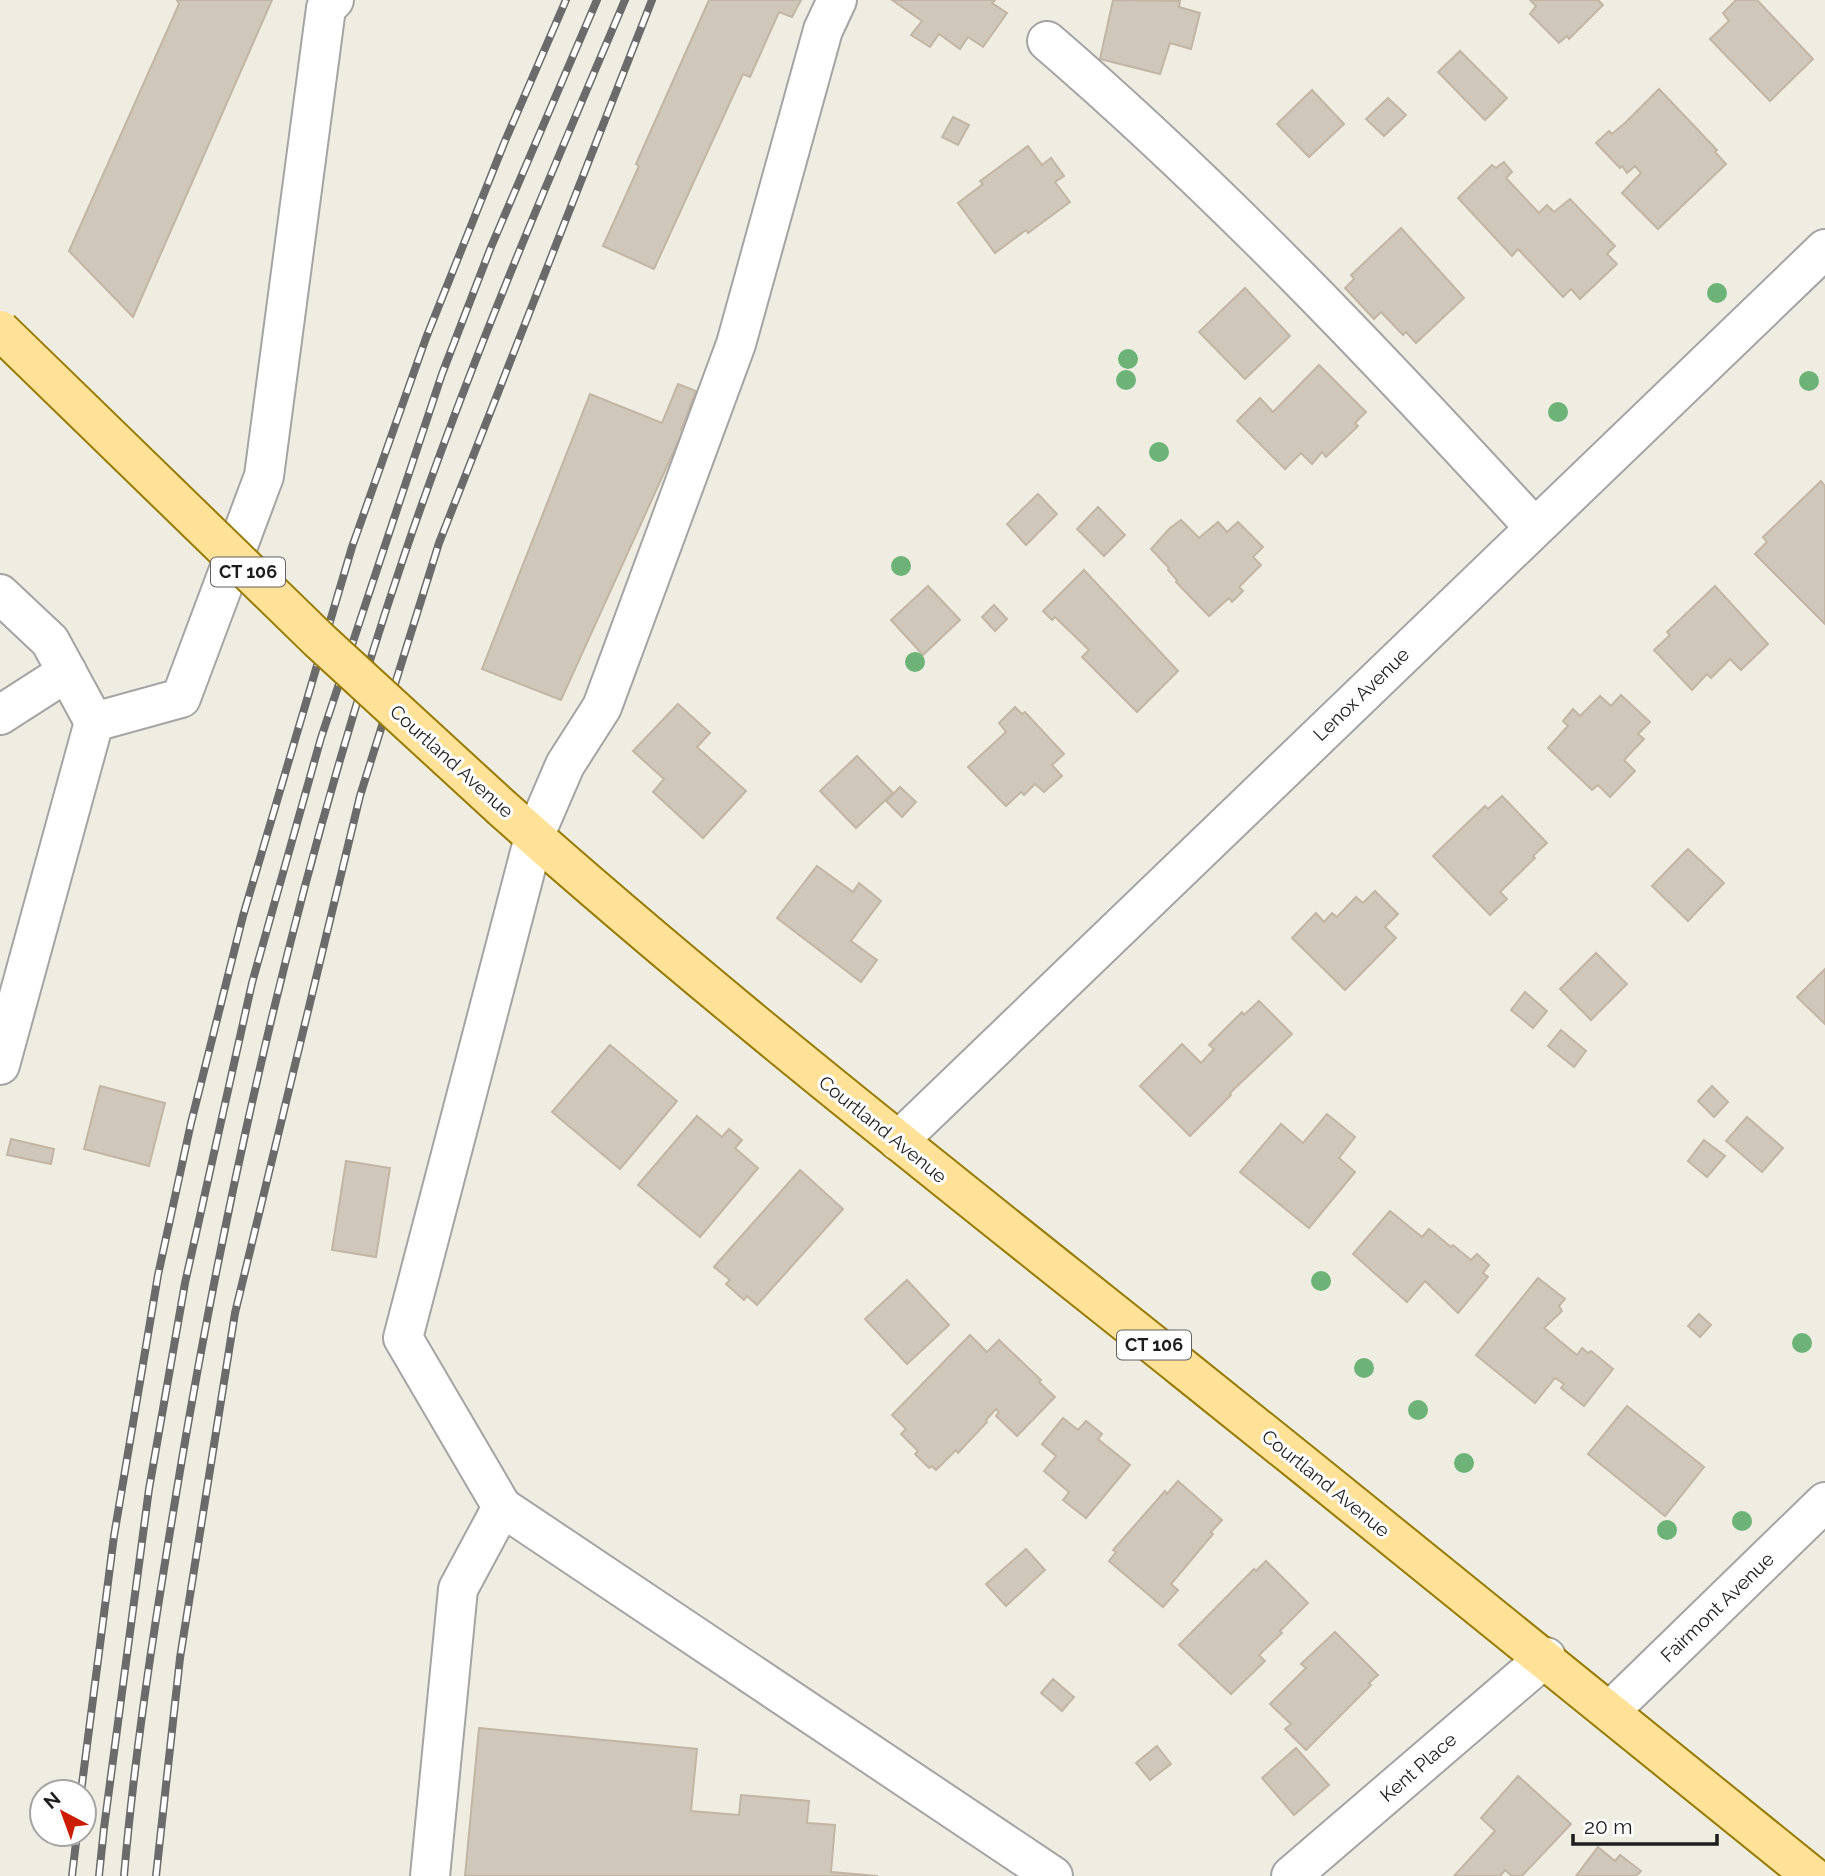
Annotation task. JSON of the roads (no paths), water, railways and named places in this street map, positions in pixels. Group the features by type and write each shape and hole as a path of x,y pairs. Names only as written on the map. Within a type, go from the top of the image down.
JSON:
{"main road":[{"name":"Courtland Avenue","path":"0,330 319,640 502,808 671,955 898,1141 1546,1657 1812,1876"}],"street":[{"path":"94,722 181,698 264,476 326,8 334,0"},
{"path":"837,0 823,30 736,344 601,707 565,765 534,836 403,1338 502,1507 1053,1876"},
{"path":"1047,41 1207,188 1345,324 1534,527"},
{"name":"Lenox Avenue","path":"898,1141 1825,249"},
{"path":"0,594 50,641 94,722 0,1065"},
{"path":"0,715 67,672"},
{"name":"Fairmont Avenue","path":"1610,1711 1825,1503"},
{"path":"430,1876 458,1589 502,1507"},
{"name":"Kent Place","path":"1291,1876 1546,1657"}],"railway":[{"path":"83,1778 114,1536 158,1275 191,1123 243,916 352,547 426,338 505,141 566,0"},
{"path":"99,1876 149,1489 185,1283 252,983 321,738 442,374 491,247 597,0"},
{"path":"124,1876 149,1667 202,1344 249,1116 304,890 368,666 429,485 509,276 625,0"},
{"path":"156,1876 180,1658 235,1313 360,796 439,543 652,0"},
{"path":"72,1876 75,1848"}]}
